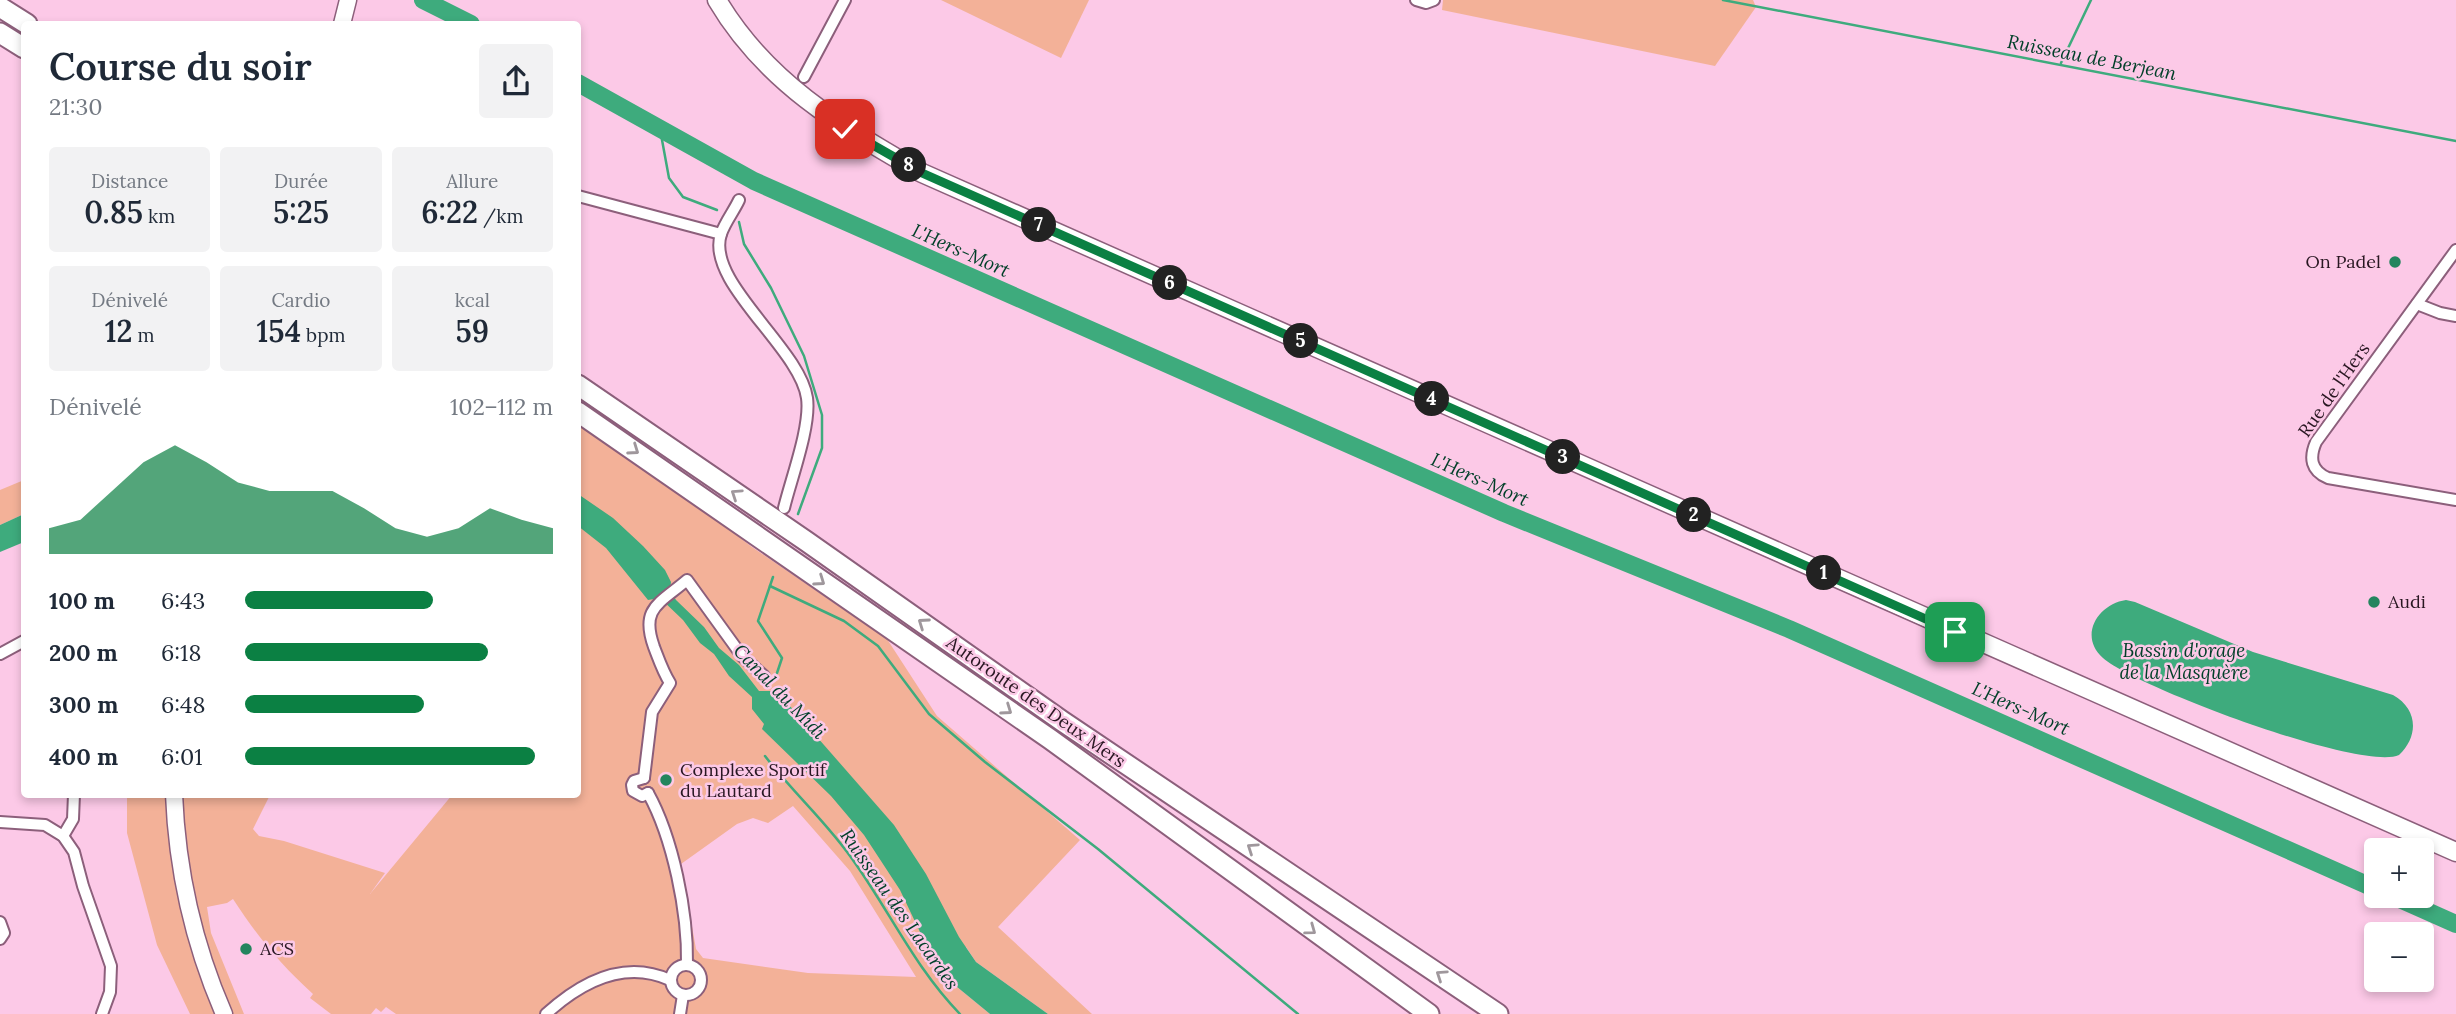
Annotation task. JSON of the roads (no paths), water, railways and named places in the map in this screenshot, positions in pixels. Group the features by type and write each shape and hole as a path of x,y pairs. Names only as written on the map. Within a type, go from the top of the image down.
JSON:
{"highway":[{"path":"0,7 22,21"},
{"path":"0,33 21,46"},
{"name":"Autoroute des Deux Mers","path":"581,387 1062,721 1498,1014"},
{"name":"Autoroute des Deux Mers","path":"581,414 1050,739 1429,1014"}],"main road":[{"path":"717,0 749,46 804,99 845,129 922,173 2456,852"}],"street":[{"path":"804,77 845,0"},
{"path":"1416,0 1426,3 1434,0"},
{"path":"343,21 347,1"},
{"path":"581,197 721,234"},
{"path":"739,200 721,234 722,254 730,278 789,359 804,386 808,410 784,508"},
{"name":"Rue de l'Hers","path":"2456,250 2316,442 2311,459 2315,469 2328,478 2456,500"},
{"path":"2417,304 2456,316"},
{"path":"687,964 687,932 679,888 665,834 648,793 650,785 644,778 652,712 670,683 664,674 648,629 650,616 658,605 687,580 743,656 764,677"},
{"path":"0,654 21,642"},
{"path":"63,835 73,819 74,798"},
{"path":"174,798 180,860 190,912 224,1014"},
{"path":"0,822 45,825 63,835 74,852 111,966 110,992 102,1014"},
{"path":"0,922 4,933 0,939"},
{"path":"687,964 698,970 701,982 695,993 682,995 672,987 670,980 675,969 687,964"},
{"path":"545,1014 567,995 597,979 638,972 656,974 670,980"},
{"path":"680,1014 682,995"}],"water":[{"path":"581,496 613,518 643,546 665,570 671,582 670,590 676,600 704,627 719,648 739,665 759,691 775,691 782,697 894,825 926,874 959,937 976,962 1048,1014 990,1014 951,982 930,953 900,890 864,835 831,796 762,729 764,724 752,709 752,697 729,676 714,654 700,643 683,620 660,598 648,600 606,548 581,528"},
{"path":"21,515 21,543 0,552 0,525"},
{"name":"Bassin d'orage de la Masquère","path":"2126,600 2253,652 2393,695 2407,708 2413,723 2406,748 2399,755 2377,757 2298,739 2201,706 2124,671 2103,658 2092,640 2092,631 2100,614"}],"waterway":[{"name":"L'Hers-Mort","path":"423,0 465,21"},
{"name":"Ruisseau de Berjean","path":"1723,0 2456,141"},
{"path":"2061,63 2091,0"},
{"name":"L'Hers-Mort","path":"581,85 754,181 1504,513 1789,629 2364,884"},
{"name":"Ruisseau des Lacardes","path":"660,129 669,178 683,197 717,210"},
{"name":"Ruisseau des Lacardes","path":"739,222 744,244 771,288 804,356 822,415 822,448 798,514"},
{"name":"Ruisseau des Lacardes","path":"773,577 758,621 782,658 777,673"},
{"path":"770,586 844,621 878,646 929,714 1298,1014"},
{"name":"Ruisseau des Lacardes","path":"765,756 845,849 930,979 960,1014"},
{"name":"L'Hers-Mort","path":"2420,908 2456,924"}],"place":[{"name":"On Padel","path":"2395,262"},
{"name":"Audi","path":"2374,602"},
{"name":"Complexe Sportif du Lautard","path":"666,780"},
{"name":"ACS","path":"246,949"}],"water label":[{"name":"Canal du Midi","path":"780,691"}]}
